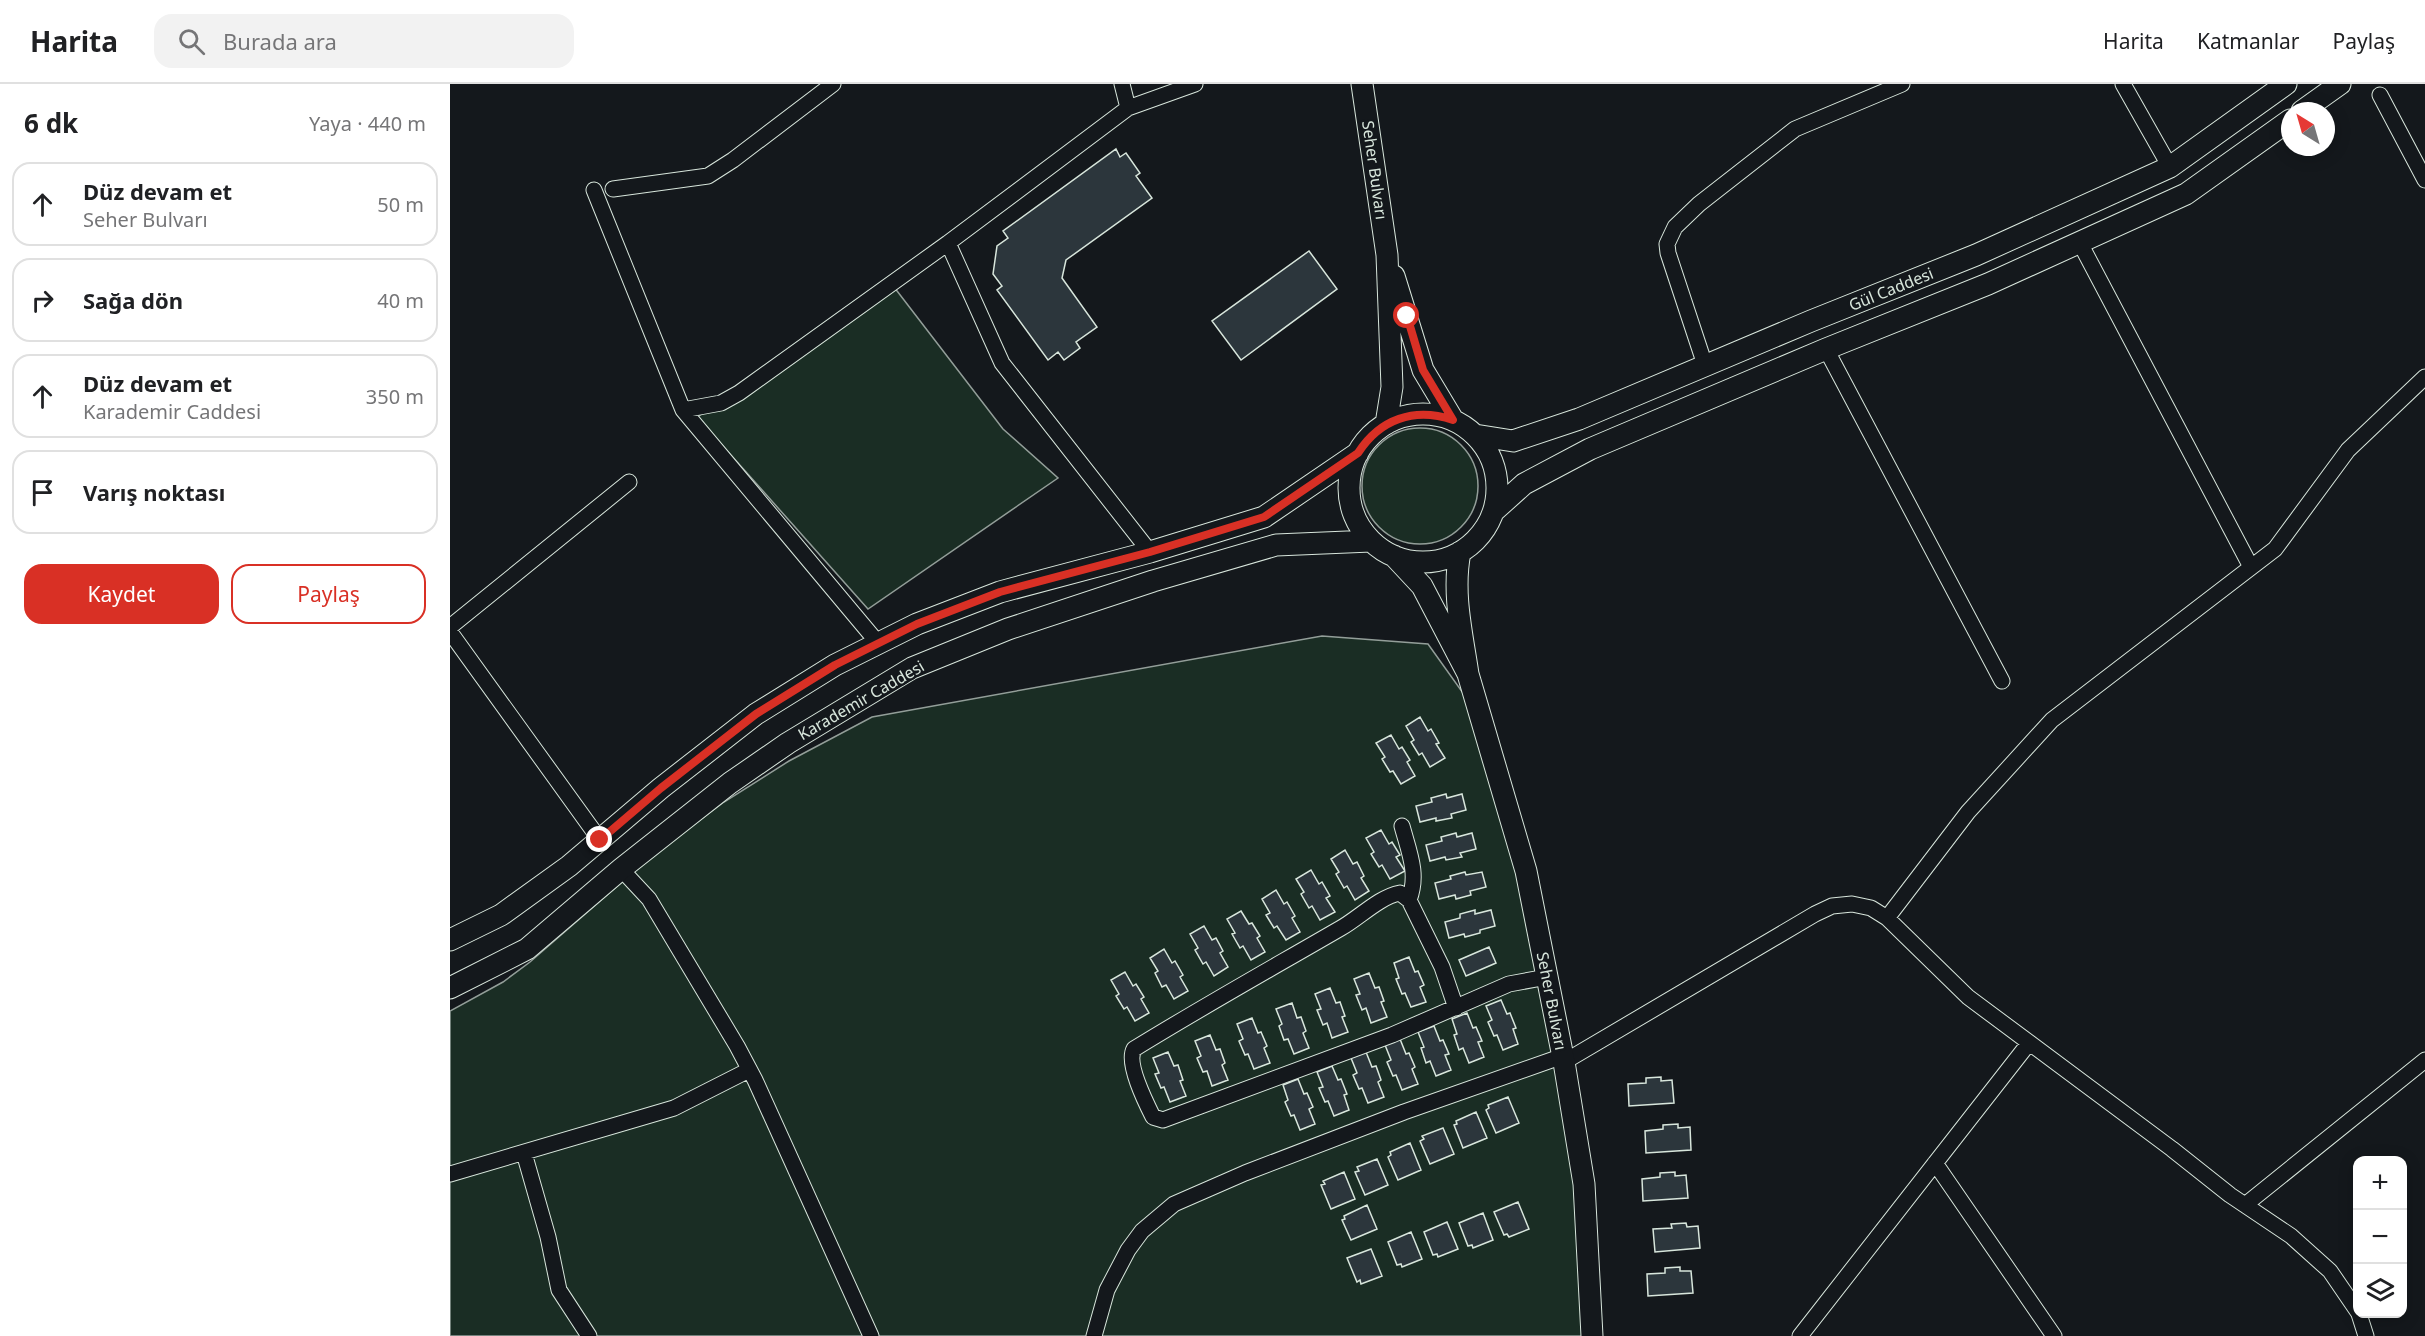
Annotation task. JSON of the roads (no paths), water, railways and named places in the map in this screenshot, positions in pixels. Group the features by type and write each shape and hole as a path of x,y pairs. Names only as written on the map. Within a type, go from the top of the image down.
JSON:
{"street":[{"path":"613,189 708,176 733,160 833,84"},
{"path":"1122,84 1128,108"},
{"path":"683,410 721,404 739,393 948,243 1128,108 1195,84"},
{"name":"Seher Bulvarı","path":"1362,84 1387,255 1392,387 1386,424"},
{"path":"1705,366 1668,253 1668,244 1675,227 1699,204 1795,129 1902,84"},
{"path":"2123,84 2170,166"},
{"name":"Gül Caddesi","path":"1475,435 1513,441 1579,419 1976,255 2170,166 2286,84"},
{"path":"2315,102 2340,84"},
{"path":"2380,95 2425,180"},
{"name":"Gül Caddesi","path":"1494,511 1524,484 1590,449 1826,349 1988,284 2186,194 2281,126"},
{"path":"594,190 683,410 878,643"},
{"path":"948,243 1002,363 1150,552"},
{"path":"2080,243 2251,567"},
{"name":"Seher Bulvarı","path":"1387,255 1423,370 1453,420"},
{"path":"1826,349 2002,681"},
{"path":"1887,918 1968,812 2052,720 2275,549 2348,450 2425,377"},
{"path":"1426,414 1453,420 1475,435 1491,457 1498,483 1494,511 1481,535 1460,552 1448,558 1421,562 1394,556 1371,541 1356,519 1349,493 1353,466 1358,453 1366,442 1386,424 1406,416 1426,414"},
{"path":"450,940 501,915 568,866 661,788 756,714 835,665 917,624 1000,592 1150,552 1264,517 1358,453"},
{"path":"600,840 450,630 629,482"},
{"name":"Karademir Caddesi","path":"450,988 527,949 621,869 739,776 788,743 912,668 1008,629 1153,581 1276,546 1371,541"},
{"name":"Seher Bulvarı","path":"1460,552 1456,573 1457,600 1468,674 1526,871 1563,1059 1584,1184 1592,1336"},
{"name":"Seher Bulvarı","path":"1394,556 1422,586 1468,674"},
{"path":"1402,826 1415,876 1409,900"},
{"path":"621,869 649,899 750,1070 871,1336"},
{"path":"1456,1008 1442,968 1409,900 1400,893 1193,1012 1134,1049 1131,1058 1146,1104 1155,1119 1163,1120 1392,1035 1456,1008 1509,984 1547,976"},
{"path":"1094,1336 1107,1290 1128,1250 1142,1231 1174,1204 1245,1173 1393,1116 1563,1059 1823,910 1832,906 1852,904 1871,908 1887,918 1968,997 2245,1204 2292,1236 2330,1271 2353,1306"},
{"path":"1800,1336 2029,1043"},
{"path":"2245,1204 2425,1060"},
{"path":"450,1174 674,1108 750,1070"},
{"path":"524,1153 548,1237 559,1290 589,1336"},
{"path":"1935,1163 2054,1336"},
{"path":"2360,1318 2366,1336"}]}
